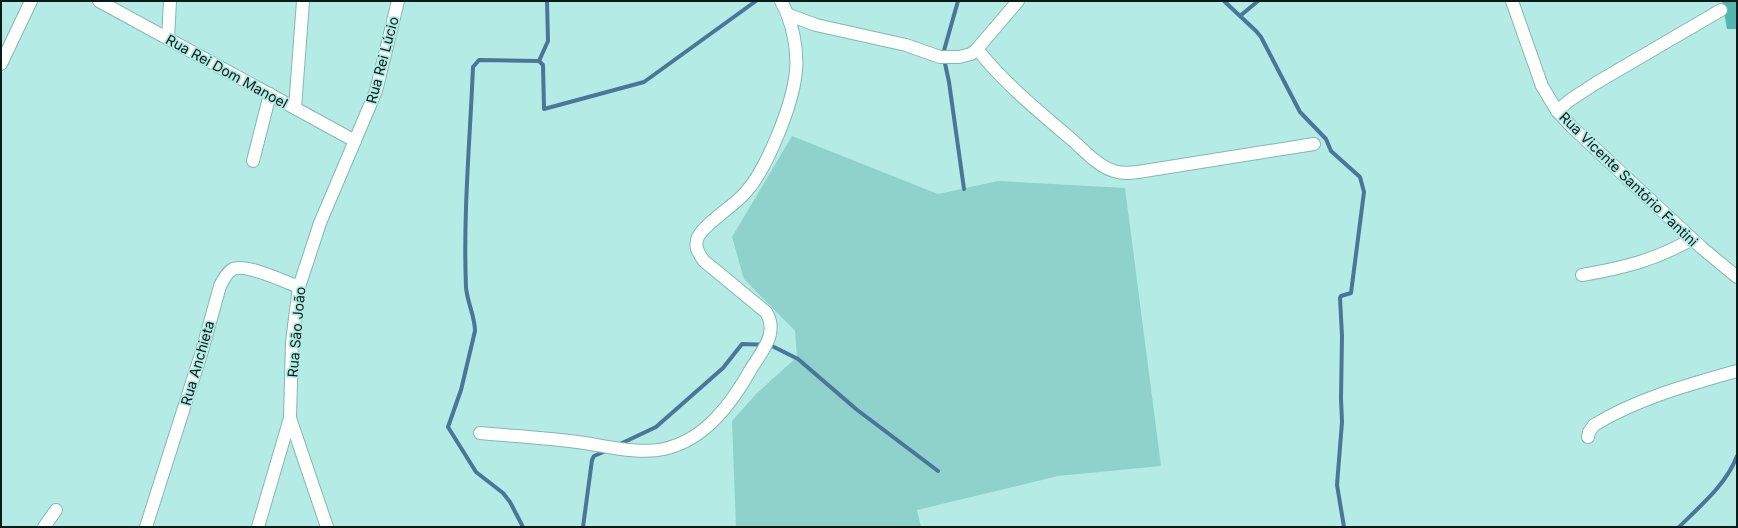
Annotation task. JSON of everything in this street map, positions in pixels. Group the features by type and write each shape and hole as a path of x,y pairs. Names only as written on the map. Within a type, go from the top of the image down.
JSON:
{"street":[{"path":"1,64 31,1"},
{"name":"Rua Rei Dom Manoel","path":"99,1 355,141"},
{"path":"168,39 170,1"},
{"path":"294,108 303,1"},
{"name":"Rua Rei Lúcio","path":"355,141 376,91 398,1"},
{"path":"480,433 575,442 638,450 665,449 697,434 714,421 738,392 770,338 772,327 770,319 766,312 704,261 698,253 697,242 703,231 744,195 755,182 765,165 791,97 796,71 796,54 789,15 781,1"},
{"path":"789,15 816,25 906,44 940,57 959,57 970,54 977,49 1018,1"},
{"name":"Rua Vicente Santório Fantini","path":"1512,1 1542,86 1558,110 1571,126 1692,239 1737,278"},
{"path":"1558,110 1570,100 1596,83 1721,10"},
{"path":"977,49 1012,88 1095,160 1114,171 1130,173 1314,144"},
{"path":"253,161 270,94"},
{"name":"Rua São João","path":"327,527 290,418 292,342 299,287 320,223 355,141"},
{"path":"1582,275 1626,267 1643,262 1676,248 1692,239"},
{"name":"Rua Anchieta","path":"146,527 202,351 223,279 232,270 239,268 248,269 299,287"},
{"path":"1588,438 1589,432 1594,425 1643,400 1683,386 1737,371"},
{"path":"258,527 290,418"},
{"path":"44,527 56,510"}],"shaded area":[{"path":"1722,1 1737,1 1737,29 1727,29"},
{"path":"792,136 938,194 998,181 1125,188 1161,466 1058,476 917,510 921,527 736,527 732,421 756,394 797,357 795,331 744,279 732,237"}],"waterway":[{"path":"539,61 548,41 547,1"},
{"path":"523,527 510,502 503,493 476,472 448,427 461,390 475,331 474,320 466,287 465,260 466,205 473,67 479,60 539,61 543,65 544,109 644,82 756,1"},
{"path":"958,1 943,54 949,82 964,189"},
{"path":"1224,1 1261,37 1300,112 1326,139 1331,151 1360,177 1364,192 1351,293 1341,296 1340,298 1342,336 1342,422 1337,485 1344,527"},
{"path":"1240,16 1258,1"},
{"path":"618,445 656,427 723,368 742,344 770,345 798,359 856,409 938,471"},
{"path":"583,527 592,460 594,456 608,450"},
{"path":"1679,527 1719,486 1732,467 1737,456"}]}
